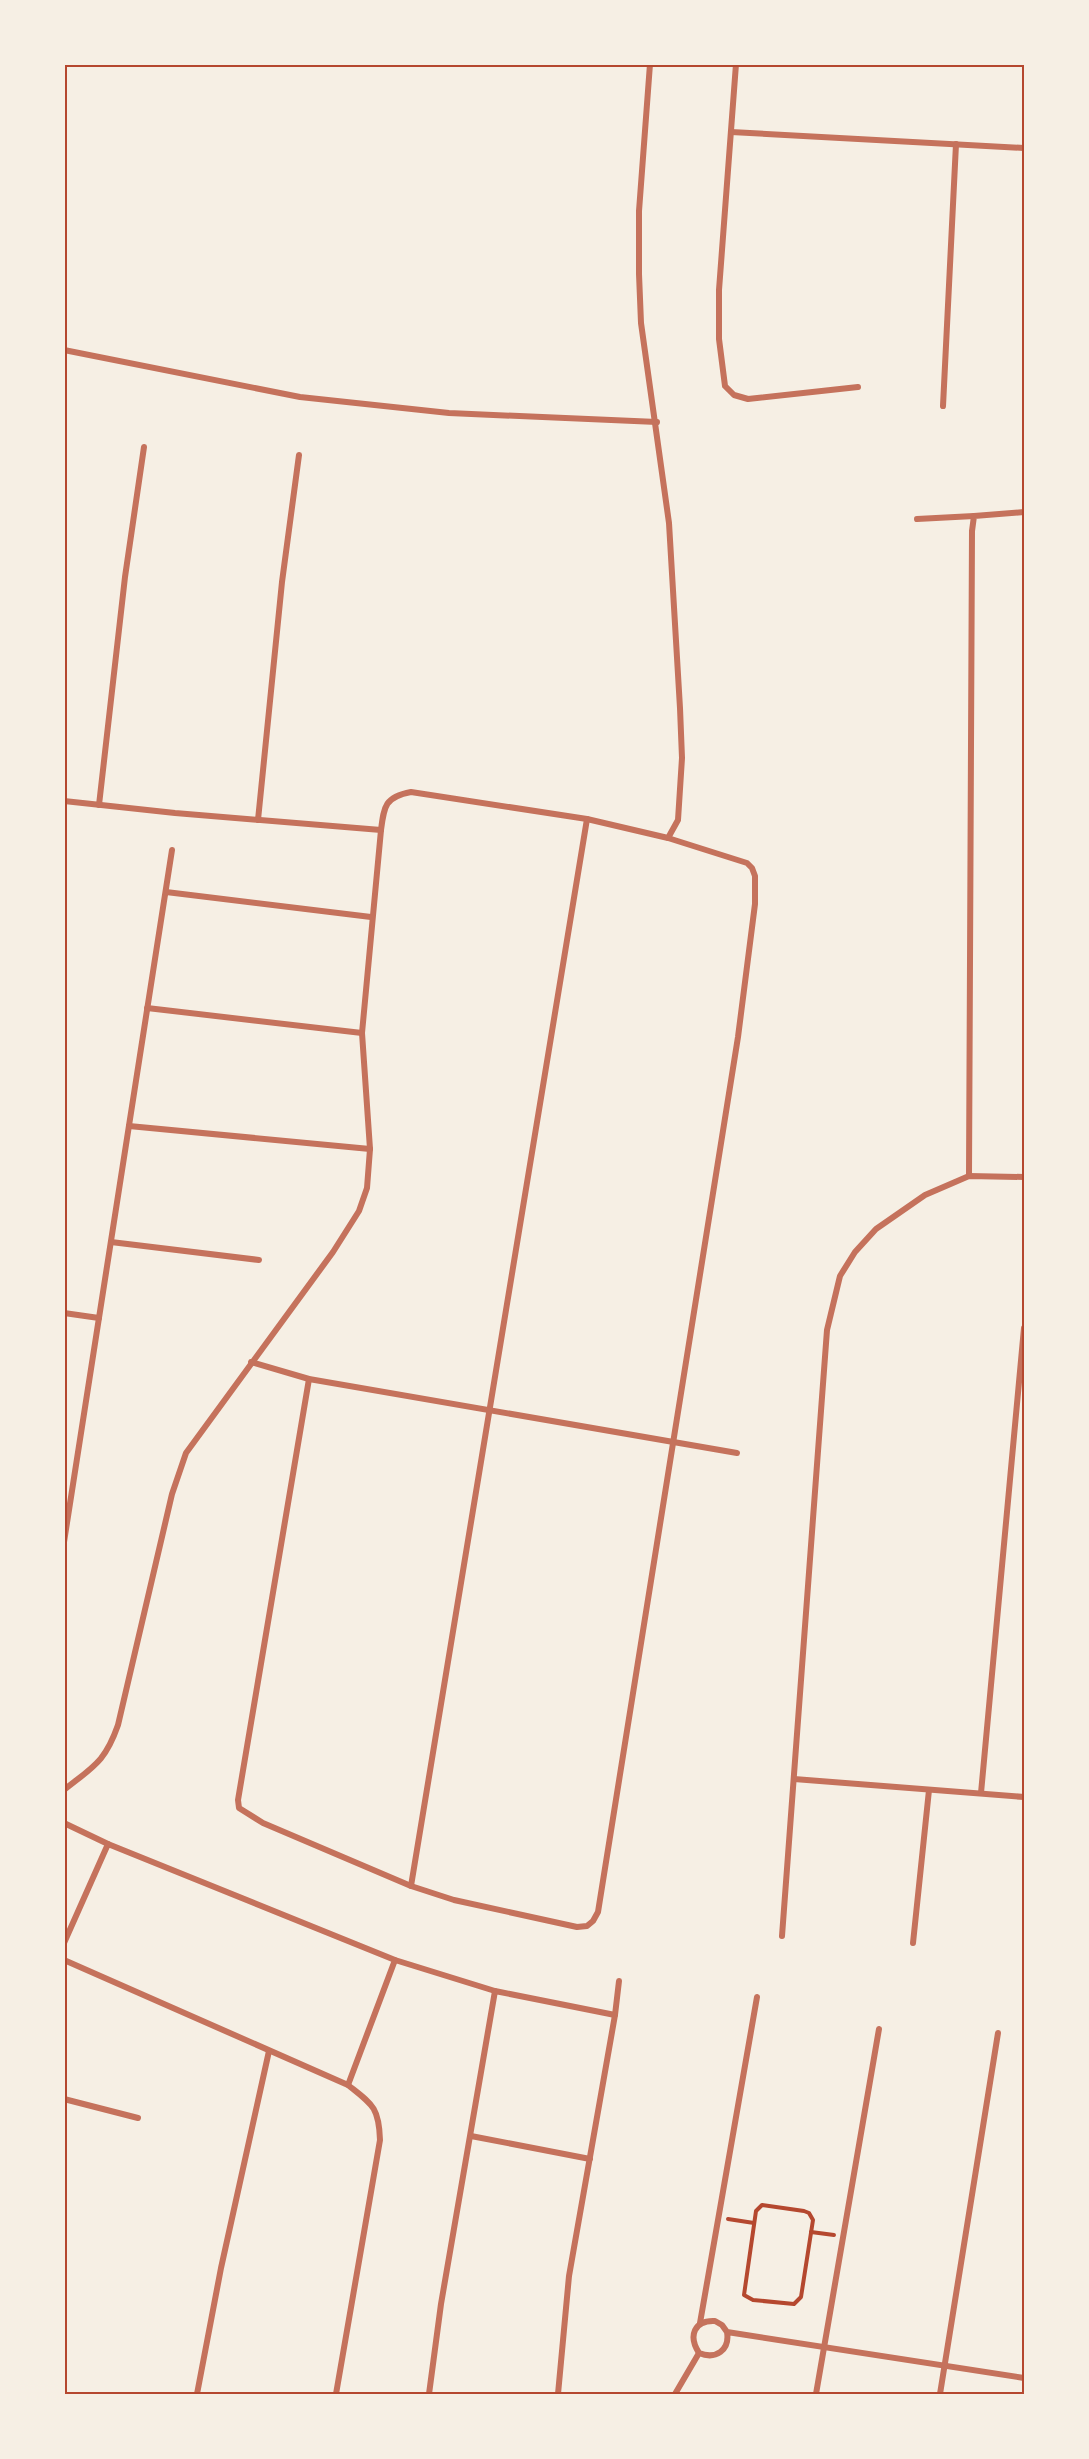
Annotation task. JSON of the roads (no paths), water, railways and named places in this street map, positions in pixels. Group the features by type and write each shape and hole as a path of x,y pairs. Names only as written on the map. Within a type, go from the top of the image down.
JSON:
{"street":[{"path":"650,64 639,211 639,274 641,323 657,422 669,524 682,759 678,820 668,838"},
{"path":"736,64 719,290 719,339 725,386 734,395 748,399 858,387"},
{"path":"731,132 1024,148"},
{"path":"944,406 956,144"},
{"path":"64,350 300,397 449,413 657,422"},
{"path":"99,805 125,577 144,447"},
{"path":"258,820 282,582 299,455"},
{"path":"917,519 1024,512"},
{"path":"969,1176 970,561 974,516"},
{"path":"64,1790 101,1760 110,1747 121,1713 178,1472 186,1453 333,1252 359,1211 367,1188 370,1149 362,1033 371,917 381,830 384,809 389,800 411,792 587,819 668,838 747,864 752,868 756,888 750,953 738,1037 598,1912 587,1926 577,1927 544,1921 454,1900 411,1886 262,1823 239,1808 238,1800 309,1379"},
{"path":"64,801 381,830"},
{"path":"411,1886 587,819"},
{"path":"64,1542 172,850"},
{"path":"166,892 371,917"},
{"path":"147,1008 362,1033"},
{"path":"129,1125 370,1149"},
{"path":"782,1936 827,1330 840,1276 855,1252 876,1229 925,1195 969,1176 1024,1177"},
{"path":"111,1242 259,1260"},
{"path":"64,1313 99,1318"},
{"path":"981,1793 1024,1328"},
{"path":"251,1362 309,1379 737,1453"},
{"path":"794,1779 1024,1797"},
{"path":"913,1942 929,1790"},
{"path":"64,1823 108,1844 395,1960 495,1991 615,2015"},
{"path":"64,1943 96,1866 108,1844"},
{"path":"64,1960 348,2085 372,2104 380,2120 380,2140 336,2394"},
{"path":"348,2085 395,1960"},
{"path":"558,2394 569,2276 619,1981"},
{"path":"429,2394 441,2304 495,1991"},
{"path":"699,2353 692,2337 700,2323 757,1997"},
{"path":"816,2394 879,2029"},
{"path":"940,2394 998,2034"},
{"path":"197,2394 221,2268 269,2051"},
{"path":"64,2099 138,2118"},
{"path":"471,2136 590,2159"},
{"path":"699,2353 714,2356 722,2352 728,2339 727,2332 722,2325 715,2321 700,2323"},
{"path":"727,2332 1024,2378"},
{"path":"675,2394 699,2353"}]}
